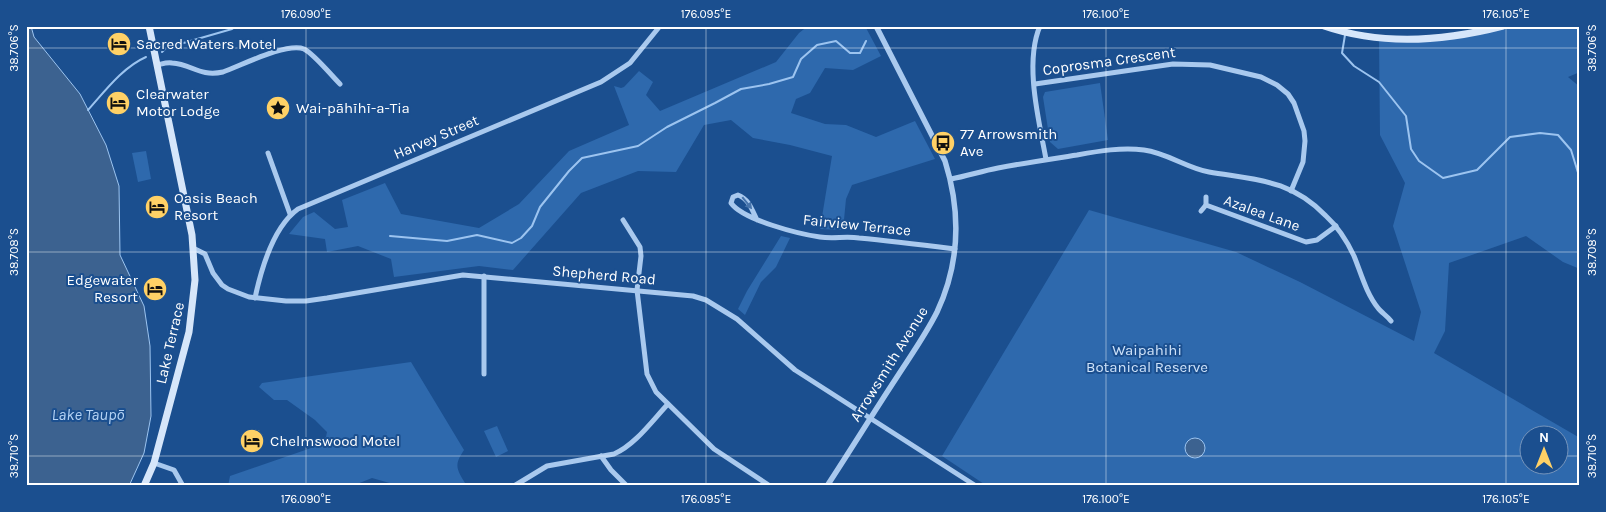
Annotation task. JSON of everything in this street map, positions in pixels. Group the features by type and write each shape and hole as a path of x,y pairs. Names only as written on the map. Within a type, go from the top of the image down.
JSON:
{"main road":[{"name":"Lake Terrace","path":"144,486 154,463 186,343 192,314 195,280 194,249 149,26"},
{"path":"1324,26 1381,38 1419,40 1461,36 1503,26"}],"street":[{"name":"Harvey Street","path":"290,214 601,82 630,63 660,26"},
{"name":"Arrowsmith Avenue","path":"827,486 936,313 949,278 955,249 956,213 950,179 937,144 876,26"},
{"path":"1040,26 1033,51 1032,67 1046,160"},
{"path":"156,65 174,62 207,74 214,74 282,50 296,48 303,49 310,54 340,84"},
{"name":"Coprosma Crescent","path":"1034,84 1173,64 1210,65 1261,77 1277,85 1291,98 1304,131 1303,162 1292,191"},
{"path":"950,179 997,168 1111,150 1144,150 1163,154 1205,171 1255,178 1277,184 1316,206 1336,226 1344,237 1378,308 1391,320"},
{"path":"255,298 267,254 290,214 268,153"},
{"name":"Fairview Terrace","path":"757,220 748,201 738,195 732,198 731,203 735,208 757,220 821,237 855,238 955,249"},
{"name":"Azalea Lane","path":"1201,211 1206,205 1206,197"},
{"name":"Azalea Lane","path":"1206,205 1306,242 1317,240 1336,226"},
{"path":"623,220 640,247 638,290 647,374 656,392 714,450 770,486"},
{"name":"Shepherd Road","path":"194,249 205,254 213,273 222,284 242,295 255,298 306,301 453,276 484,276 693,296 715,305 751,330 795,370 976,486"},
{"path":"484,276 484,374"},
{"path":"514,486 547,466 614,454 628,445 668,404"},
{"path":"601,456 610,470 627,486"},
{"path":"154,463 174,470 183,486"}],"green space":[{"path":"808,26 865,26 881,56 853,70 825,68 810,93 796,99 791,113 825,124 846,125 876,137 915,121 935,159 852,185 846,199 843,230 820,229 832,156 753,138 731,120 704,125 676,172 638,171 581,193 513,270 479,266 394,277 391,259 358,246 327,252 325,239 289,234 303,217 314,212 335,229 348,227 342,200 385,183 401,214 479,228 519,204 569,151 629,125 614,86 624,87 639,71 653,82 646,95 660,111 776,62 799,33"},
{"name":"Waipahihi Botanical Reserve","path":"1505,26 1580,26 1580,72 1568,77 1580,87 1580,269 1563,262 1526,236 1449,263 1445,331 1434,353 1556,424 1518,424 1518,474 1568,474 1568,431 1580,438 1580,486 987,486 942,456 1089,210 1236,252 1300,282 1414,341 1421,312 1393,226 1405,183 1380,135 1379,39 1412,41"},
{"path":"1100,83 1108,140 1058,149 1050,142 1043,97 1045,92"},
{"path":"146,151 151,179 138,182 132,153"},
{"path":"781,236 790,238 776,267 761,282 745,315 738,309"},
{"path":"411,362 464,450 457,464 467,486 400,486 372,478 352,486 228,486 230,476 314,447 326,437 327,432 315,420 287,400 274,400 259,387 262,383"},
{"path":"497,426 508,451 496,457 484,431"}],"water":[{"name":"Lake Taupō","path":"26,26 31,26 34,37 80,94 106,145 119,186 120,255 144,306 150,346 151,416 144,453 129,486 26,486"},
{"path":"1195,438 1202,441 1205,448 1202,455 1195,458 1188,455 1185,448 1188,441"}],"waterway":[{"path":"162,52 166,48 232,29 236,26"},
{"path":"1345,35 1342,53 1354,66 1379,82 1406,116 1411,149 1419,161 1443,178 1477,170 1510,137 1540,133 1558,135 1571,150 1580,179"},
{"path":"390,236 447,241 477,235 512,243 521,238 532,226 540,207 582,158 638,146 667,127 741,89 793,77 801,59 817,45 836,41 850,53 860,53 866,41"},
{"path":"88,110 122,73 146,57"}],"place":[{"name":"Sacred Waters Motel","path":"119,44"},
{"name":"Clearwater Motor Lodge","path":"118,103"},
{"name":"Wai-pāhīhī-a-Tia","path":"278,108"},
{"name":"77 Arrowsmith Ave","path":"943,143"},
{"name":"Oasis Beach Resort","path":"157,207"},
{"name":"Edgewater Resort","path":"155,289"},
{"name":"Chelmswood Motel","path":"252,441"}]}
